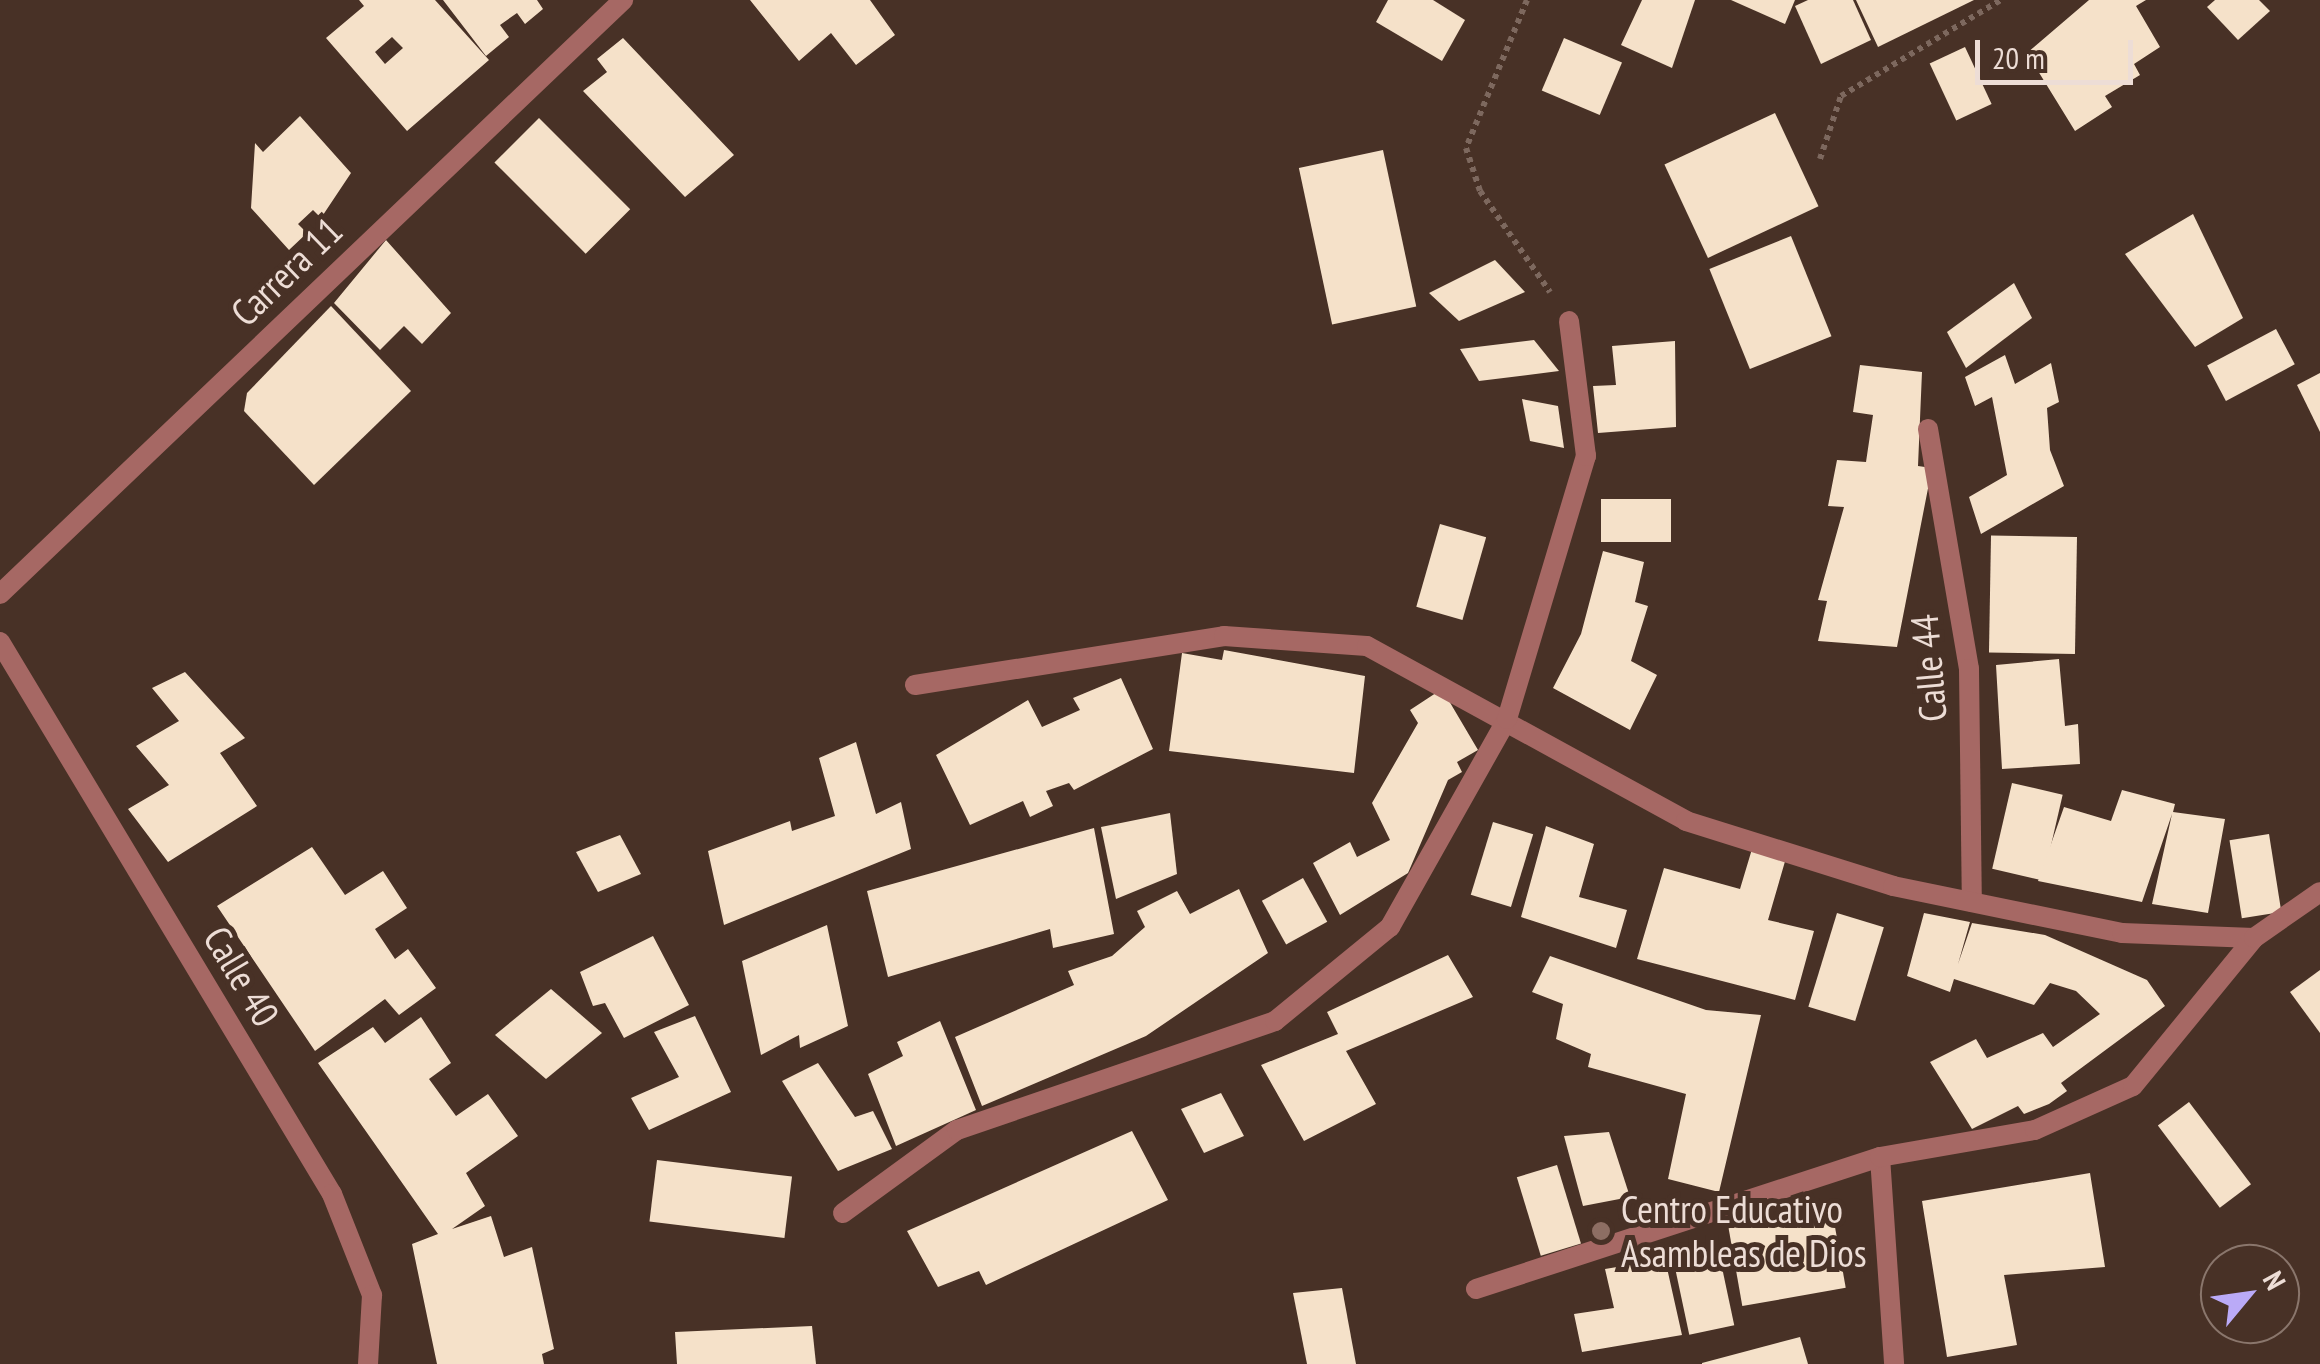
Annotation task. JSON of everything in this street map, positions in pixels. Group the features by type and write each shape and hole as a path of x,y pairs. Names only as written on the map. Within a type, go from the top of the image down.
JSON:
{"street":[{"name":"Carrera 11","path":"0,594 623,0"},
{"path":"843,1213 958,1130 1275,1020 1390,926 1507,719 1586,456 1569,321"},
{"name":"Calle 44","path":"1928,429 1969,669 1972,902"},
{"path":"915,685 1224,636 1366,646 1507,719 1686,820 1972,902 2122,933 2254,938"},
{"name":"Calle 40","path":"0,642 332,1194 372,1295 368,1364"},
{"path":"1476,1289 1880,1157 2035,1130 2133,1086 2254,938 2320,892"},
{"path":"1880,1157 1894,1364"}],"path":[{"path":"1527,0 1466,148 1480,191 1569,321"},
{"path":"1820,159 1841,96 2001,0"}],"building":[{"path":"359,0 435,0 489,60 407,131 326,38 364,6","holes":["392,37 403,48 385,64 375,52"]},
{"path":"443,0 537,0 543,9 525,24 517,13 500,25 509,37 486,56"},
{"path":"750,0 870,0 895,35 856,65 831,33 799,61"},
{"path":"1388,0 1433,0 1465,20 1442,61 1376,22"},
{"path":"1642,0 1695,0 1672,68 1621,45"},
{"path":"1731,0 1795,0 1785,24"},
{"path":"1808,0 1853,0 1871,40 1821,64 1795,6"},
{"path":"1856,0 1974,0 1878,47"},
{"path":"2089,0 2146,0 2136,6 2160,47 2134,64 2140,75 2105,96 2112,107 2075,131 2027,53"},
{"path":"2215,0 2259,0 2270,11 2238,40 2207,7"},
{"path":"623,38 734,155 685,197 583,91 607,72 597,59"},
{"path":"1564,38 1622,63 1600,115 1542,90"},
{"path":"1965,47 1992,104 1956,121 1930,63"},
{"path":"1775,113 1819,206 1708,258 1664,165"},
{"path":"300,116 351,173 321,218 313,210 298,224 307,233 289,250 251,208 255,143 263,152"},
{"path":"539,118 630,209 586,254 494,163"},
{"path":"1383,150 1416,307 1332,324 1299,168"},
{"path":"2193,214 2243,318 2195,347 2125,254"},
{"path":"1791,236 1831,336 1750,369 1709,269"},
{"path":"386,240 451,313 422,344 404,326 380,350 334,303"},
{"path":"1495,260 1525,292 1459,321 1429,293"},
{"path":"2014,283 2032,318 1966,368 1947,332"},
{"path":"331,306 411,391 314,485 244,411 247,393"},
{"path":"2276,329 2295,364 2226,401 2207,366"},
{"path":"1534,340 1559,371 1479,381 1460,349"},
{"path":"1675,341 1676,427 1598,433 1593,386 1616,385 1612,346"},
{"path":"2005,355 2015,384 2051,363 2059,402 2047,408 2050,450 2064,486 1981,534 1969,497 2007,475 1992,397 1975,406 1965,377"},
{"path":"1860,365 1922,372 1918,466 1932,468 1897,647 1818,641 1827,601 1818,600 1844,507 1828,506 1837,460 1866,462 1873,415 1853,412"},
{"path":"2320,373 2320,432 2297,385"},
{"path":"1522,399 1558,406 1564,448 1530,441"},
{"path":"1601,499 1671,499 1671,542 1601,542"},
{"path":"1440,524 1486,537 1462,620 1416,607"},
{"path":"1991,535 2077,537 2075,654 1989,652"},
{"path":"1603,551 1644,562 1635,602 1648,606 1631,661 1657,675 1630,730 1553,688 1581,634"},
{"path":"1224,650 1365,676 1354,773 1169,751 1182,653 1222,660"},
{"path":"2059,659 2065,726 2078,724 2080,764 2002,769 1996,665"},
{"path":"185,672 245,738 220,753 257,806 168,862 128,809 169,785 136,746 179,721 152,688"},
{"path":"1121,678 1153,749 1074,790 1069,783 1046,791 1053,806 1030,817 1023,801 970,825 936,755 1028,700 1042,727 1080,710 1073,698"},
{"path":"1442,689 1478,750 1457,762 1462,772 1448,780 1408,873 1340,915 1313,863 1350,842 1357,857 1390,840 1372,803 1418,723 1410,710"},
{"path":"856,742 876,814 901,802 911,849 724,925 708,851 790,821 792,831 835,816 819,758"},
{"path":"2012,783 2063,795 2043,880 1992,869"},
{"path":"2122,790 2175,804 2173,812 2225,819 2208,913 2152,904 2172,814 2142,902 2038,881 2064,807 2111,821"},
{"path":"1170,813 1177,874 1116,899 1101,827"},
{"path":"1493,822 1533,834 1511,907 1471,895"},
{"path":"1546,826 1594,844 1579,897 1627,910 1616,948 1521,917"},
{"path":"1094,828 1114,934 1053,948 1050,929 888,977 867,891"},
{"path":"2269,834 2281,912 2242,918 2229,840"},
{"path":"620,835 641,874 598,892 576,852"},
{"path":"312,847 345,895 383,871 407,908 375,929 395,959 408,949 436,988 399,1015 385,999 315,1051 217,906"},
{"path":"1752,849 1786,858 1768,920 1814,931 1795,1000 1637,959 1664,868 1740,889"},
{"path":"1303,878 1327,922 1286,945 1262,901"},
{"path":"1239,889 1268,953 1146,1036 982,1106 955,1037 1074,985 1068,971 1112,956 1145,927 1137,911 1177,891 1190,914"},
{"path":"1837,913 1884,927 1855,1021 1808,1007"},
{"path":"1924,913 1970,922 1958,964 1972,923 2045,935 2147,980 2165,1006 2061,1083 2067,1091 2049,1104 2024,1114 2018,1106 1972,1129 1930,1062 1976,1039 1987,1058 2043,1033 2053,1047 2100,1014 2076,991 2050,983 2034,1005 1954,979 1950,992 1907,976"},
{"path":"827,925 848,1026 800,1048 799,1035 761,1055 742,961"},
{"path":"653,936 689,1005 624,1038 605,1003 593,1006 580,972"},
{"path":"1448,955 1473,997 1346,1051 1376,1104 1304,1141 1261,1065 1338,1034 1327,1012"},
{"path":"1550,956 1706,1010 1761,1015 1719,1192 1668,1179 1686,1094 1588,1067 1591,1054 1556,1039 1563,1004 1532,992"},
{"path":"2320,970 2320,1033 2290,992"},
{"path":"551,989 602,1033 546,1079 495,1035"},
{"path":"695,1016 731,1092 649,1130 631,1098 679,1077 654,1032"},
{"path":"421,1017 451,1063 429,1079 456,1116 488,1094 518,1136 466,1173 485,1206 452,1229 491,1216 504,1257 532,1247 554,1349 542,1354 544,1364 437,1364 412,1244 438,1234 318,1063 373,1027 385,1043"},
{"path":"940,1021 976,1110 896,1146 868,1074 903,1056 897,1042"},
{"path":"818,1063 855,1117 873,1111 892,1149 838,1171 782,1081"},
{"path":"1221,1093 1244,1136 1204,1153 1181,1109"},
{"path":"2189,1102 2251,1184 2220,1208 2158,1125"},
{"path":"1132,1131 1168,1200 986,1285 979,1271 938,1287 907,1231"},
{"path":"1609,1132 1630,1197 1583,1206 1564,1136"},
{"path":"657,1160 792,1177 784,1238 649,1222"},
{"path":"1557,1165 1581,1243 1541,1256 1517,1177"},
{"path":"2090,1173 2105,1267 2004,1275 2017,1345 1947,1357 1922,1201"},
{"path":"1832,1210 1846,1288 1742,1306 1729,1228"},
{"path":"1717,1244 1734,1325 1689,1335 1672,1254"},
{"path":"1665,1259 1682,1335 1582,1352 1574,1314 1614,1308 1605,1269"},
{"path":"1342,1288 1356,1364 1307,1364 1293,1293"},
{"path":"812,1326 816,1364 677,1364 675,1332"},
{"path":"1800,1337 1808,1364 1702,1364 1702,1363"}],"place":[{"name":"Centro Educativo Asambleas de Dios","path":"1601,1231"}]}
